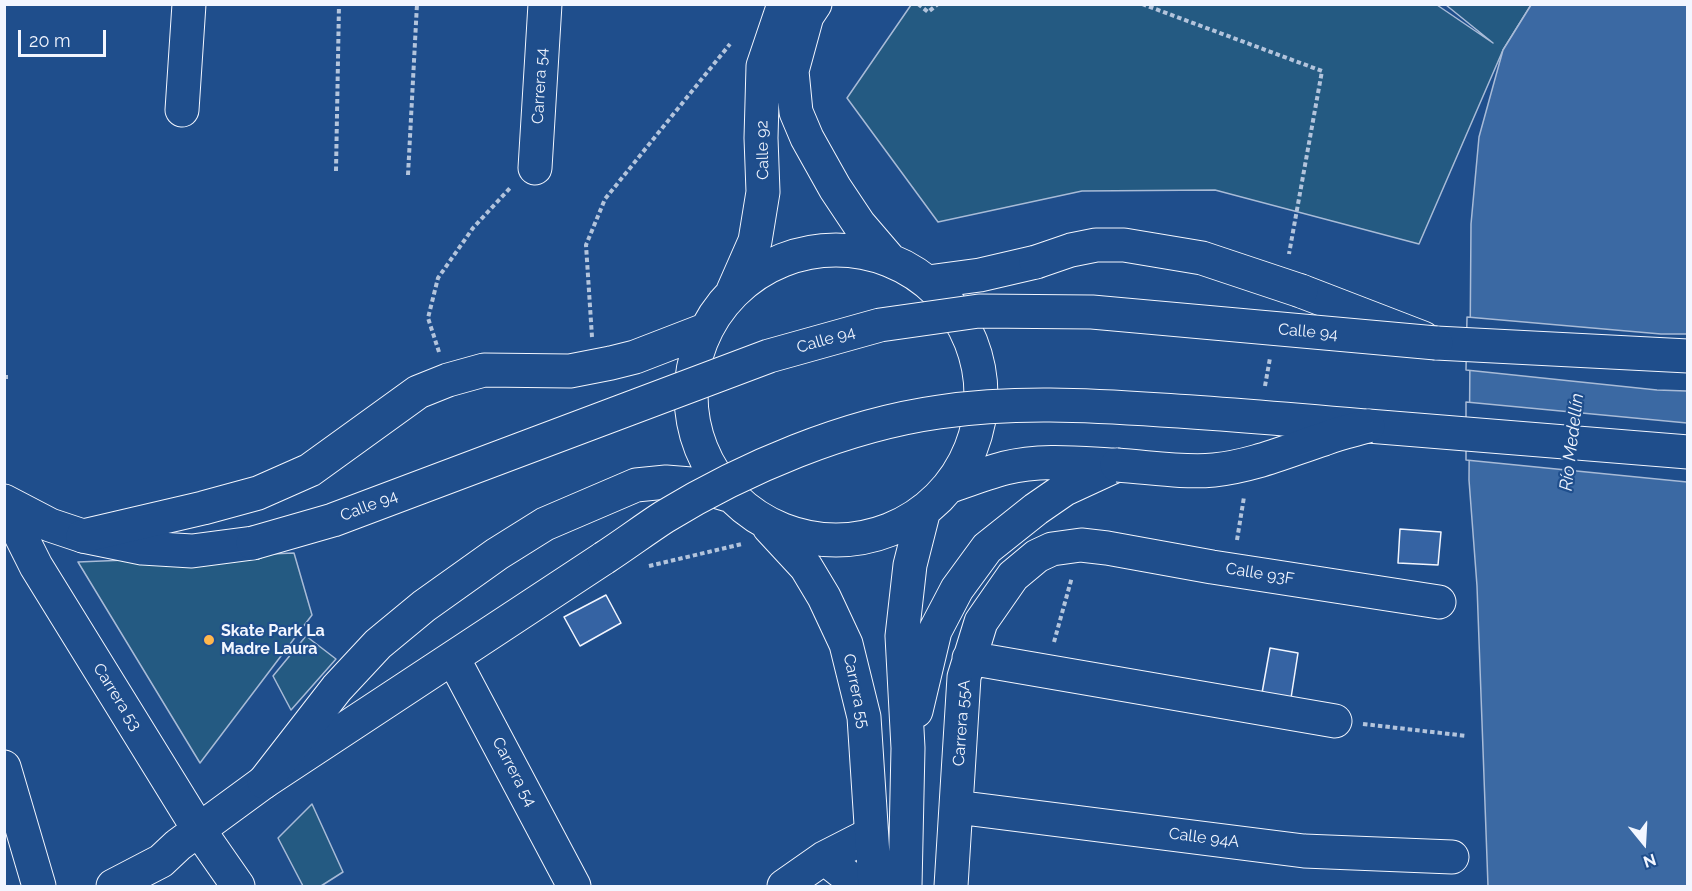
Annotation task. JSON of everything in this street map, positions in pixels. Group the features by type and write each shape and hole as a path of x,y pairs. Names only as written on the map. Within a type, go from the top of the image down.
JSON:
{"street":[{"path":"182,110 189,4"},
{"name":"Carrera 54","path":"535,168 544,4"},
{"name":"Calle 92","path":"732,293 756,241 763,192 761,138 763,66 784,4"},
{"path":"815,4 807,16 792,71 796,112 807,138 835,188 859,224 889,259"},
{"path":"928,282 980,275 1096,245 1124,245 1202,258 1291,288 1436,343"},
{"path":"848,250 889,259 928,282 959,315 978,356 983,402 973,446 951,486 924,510 884,533 843,541 753,533 704,458 691,416 692,371 705,330 732,293 766,267 806,253 848,250"},
{"name":"Calle 94","path":"4,502 50,525 83,536 142,548 192,550 253,543 333,520 769,356 880,325 979,311 1092,312 1436,343 1688,356"},
{"path":"83,536 258,493 310,470 418,392 448,380 484,370 570,371 635,357 705,330"},
{"path":"113,886 161,861 178,845 264,782 664,518 777,459 892,421 938,412 982,408 1082,405 1265,417 1688,452"},
{"path":"951,486 1005,468 1032,464 1070,474 1117,465 1181,470 1235,467 1262,461 1324,438 1368,426"},
{"path":"908,748 935,631 957,589 987,548 1036,509 1070,474"},
{"path":"264,782 337,688 378,644 496,554 545,524 636,485 666,482 691,484 729,495"},
{"name":"Carrera 53","path":"4,502 36,566 199,831 238,886"},
{"path":"905,886 908,748 903,627 910,565 924,510"},
{"name":"Carrera 55","path":"753,533 806,567 824,597 846,644 864,717 875,886"},
{"name":"Calle 93F","path":"1081,545 1439,602"},
{"name":"Carrera 55A","path":"951,886 964,677 981,622 1012,576 1037,556 1052,549 1081,545"},
{"name":"Carrera 54","path":"453,658 574,886"},
{"path":"969,658 1335,721"},
{"path":"4,767 39,886"},
{"name":"Calle 94A","path":"956,807 1304,851 1452,857"},
{"path":"784,886 824,858 871,834"},
{"path":"824,858 860,886"}],"path":[{"path":"336,171 339,4"},
{"path":"408,175 417,4"},
{"path":"918,4 928,12 938,4"},
{"path":"1142,4 1322,71 1288,258"},
{"path":"592,340 586,245 605,199 730,44"},
{"path":"442,361 428,318 438,278 473,228 518,180 535,168"},
{"path":"1264,387 1271,351"},
{"path":"1235,550 1245,492"},
{"path":"644,568 753,533"},
{"path":"1335,721 1467,736"}],"shaded area":[{"path":"911,5 1437,5 1493,43 1446,5 1531,5 1503,50 1419,244 1215,190 1082,191 938,222 847,98"},
{"name":"Skate Park La Madre Laura","path":"294,553 312,615 200,763 78,562"},
{"path":"306,636 336,659 291,710 273,676"},
{"path":"312,804 343,872 321,886 303,886 278,838"}],"water":[{"name":"Río Medellín","path":"1531,5 1687,5 1687,886 1488,886 1477,586 1469,480 1471,224 1479,137 1503,50"}],"pier":[{"path":"1467,317 1661,334 1687,334 1687,391 1657,390 1466,370"},
{"path":"1466,402 1687,423 1687,482 1466,460"}],"building":[{"path":"1400,529 1441,532 1438,565 1398,563"},
{"path":"606,595 621,623 580,646 564,617"},
{"path":"1270,648 1298,653 1291,698 1262,693"}],"place":[{"name":"Skate Park La Madre Laura","path":"209,640"}]}
